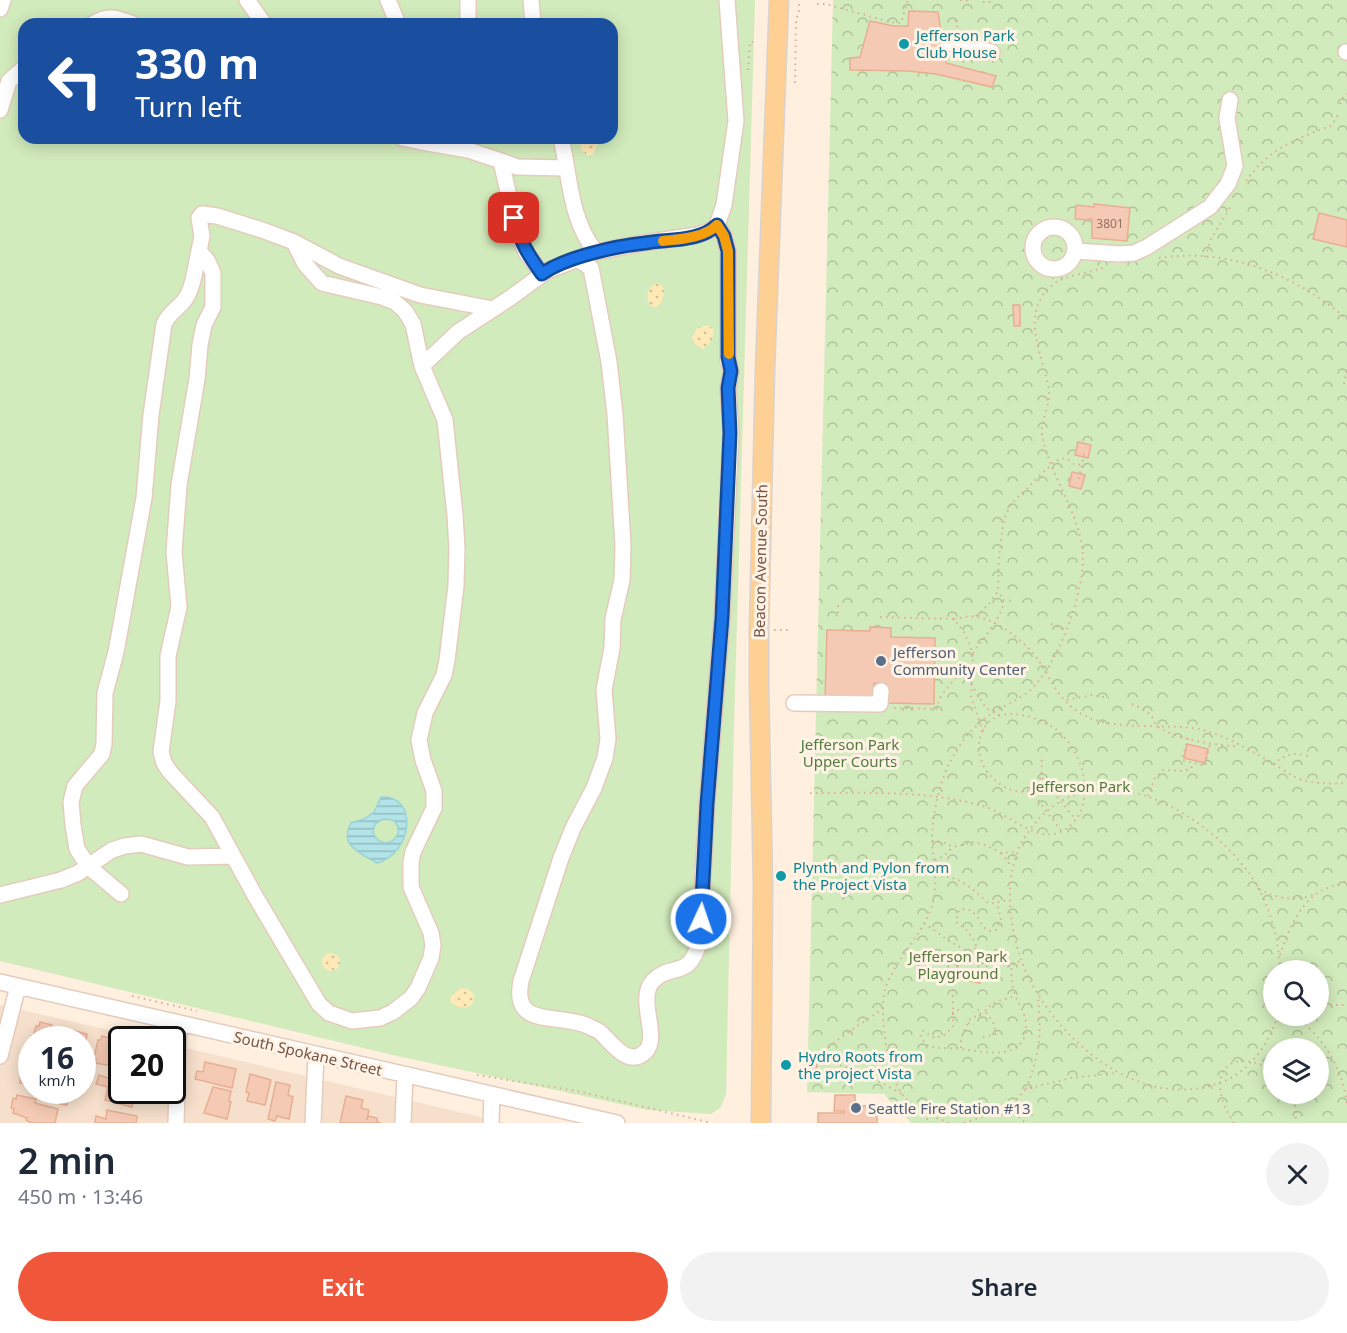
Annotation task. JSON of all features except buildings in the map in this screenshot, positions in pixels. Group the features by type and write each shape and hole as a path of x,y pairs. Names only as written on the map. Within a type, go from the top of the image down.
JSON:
{"main road":[{"name":"Beacon Avenue South","path":"761,1123 763,885 759,629 765,370 778,0"}],"street":[{"path":"0,9 3,0"},
{"path":"247,0 260,18"},
{"path":"388,0 396,18"},
{"path":"468,0 468,18"},
{"path":"531,0 532,18"},
{"path":"422,366 458,332 542,274 596,252 698,235 717,225 727,186 736,121 727,0"},
{"path":"954,38 992,52"},
{"path":"0,110 9,81 18,73"},
{"path":"1076,251 1134,253 1210,207 1228,184 1235,166 1227,118 1230,100"},
{"path":"440,144 468,150 517,166 567,168"},
{"path":"562,144 579,224 585,239 596,252"},
{"path":"501,161 517,232 526,252 542,274"},
{"path":"121,894 89,867 77,849 71,802 75,786 102,754 105,693 116,652 144,498 151,415 163,331 168,316 182,304 188,294 204,235 224,223 238,224 277,234 339,266 420,295 493,309"},
{"path":"577,259 591,268 609,362 615,414 623,545 622,580 613,619 612,648 604,690 608,739 605,758 594,788 573,828 561,858 521,981 519,1001 525,1011 534,1015 585,1024 599,1031 621,1053 638,1056 648,1049 650,1038 647,1003 649,987 659,976 690,963 695,957 699,942 722,618 730,433 728,251 724,236 717,225"},
{"path":"204,235 207,260 213,273 213,306 204,325 200,345 197,379 179,485 174,552 179,607 168,656 168,700 161,752 170,772 212,817 319,1004 329,1013 352,1021 380,1018 401,1006 418,988 431,958 433,945 431,933 411,887 411,862 413,852 431,818 435,798 419,740 425,713 446,667 456,586 455,515 445,420 422,366 413,324 405,311 395,302 322,282 305,264 294,242"},
{"path":"794,703 880,697"},
{"path":"0,895 61,880 89,867 112,850 141,844 188,857 233,856"},
{"name":"South Spokane Street","path":"0,982 492,1095 574,1118 617,1123"},
{"path":"0,1056 18,986"},
{"path":"176,1123 179,1023"},
{"path":"313,1123 316,1054"},
{"path":"404,1123 405,1075"},
{"path":"491,1123 492,1095"}],"path":[{"path":"792,0 792,3 801,3 796,19 795,83"},
{"path":"817,4 826,4 890,22 901,22 908,0"},
{"path":"960,0 971,1"},
{"path":"983,2 993,2"},
{"path":"954,38 956,20"},
{"path":"1340,104 1347,94"},
{"path":"1245,182 1259,163 1275,151 1331,126 1338,115"},
{"path":"1205,257 1211,239 1234,201"},
{"path":"1153,259 1205,257 1240,261 1284,278 1318,297 1347,319"},
{"path":"902,1094 885,1046 885,988 908,946 928,919 934,897 935,860 932,841 938,797 950,762 966,736 980,722 1026,694 1045,673 1067,630 1081,586 1083,557 1077,521 1050,465 1042,432 1049,393 1040,357 1035,323 1036,305 1056,282 1112,266"},
{"path":"1344,384 1347,367"},
{"path":"1079,479 1085,450"},
{"path":"976,616 989,604 998,591 999,556 1004,519 1011,504 1055,461 1066,458 1074,464 1082,465"},
{"path":"998,591 1004,600"},
{"path":"1004,600 1014,601"},
{"path":"973,653 995,623 1004,600"},
{"path":"838,601 838,613"},
{"path":"880,617 954,619 976,616 1007,629 1039,660 1052,685 1066,701 1076,710 1098,720 1124,725 1186,726 1215,733 1298,778 1324,784 1347,783"},
{"path":"954,619 964,632 973,653 971,697 983,731"},
{"path":"1051,624 1067,630"},
{"path":"880,697 888,707 936,709 940,696 959,674 971,683 986,708 1001,716"},
{"path":"1066,701 1092,695 1109,698"},
{"path":"1132,704 1143,708 1156,725 1171,734 1222,747 1241,746"},
{"path":"810,793 955,799 988,808 1029,831 1044,835 1062,832 1076,820 1082,809 1085,792 1083,772 1073,748 1056,729 1017,713 992,720 983,731 980,752 987,772 996,782 1017,792 1031,790 1042,778"},
{"path":"1188,738 1182,760 1205,766 1210,744"},
{"path":"1273,764 1284,755 1296,753 1308,756"},
{"path":"1041,755 1042,778 1076,820"},
{"path":"1148,795 1155,778 1163,770 1183,771 1191,769 1193,763"},
{"path":"1273,1026 1252,1061 1243,1070 1220,1083 1200,1088 1155,1087 1120,1073 1076,1043 1051,1014 1038,994 1022,960 1012,922 1010,900 1012,867 1017,852 1029,831 1047,811 1061,801 1085,792 1115,789 1148,795 1206,828 1233,854 1257,888 1272,926 1279,960"},
{"path":"1031,790 1062,832"},
{"path":"932,841 953,847"},
{"path":"935,860 944,856 953,847 974,842 1001,853 1012,867"},
{"path":"1001,853 1017,852"},
{"path":"935,875 951,876 967,883 989,904 1010,900"},
{"path":"1257,888 1298,900 1347,881"},
{"path":"1279,957 1292,925 1316,894"},
{"path":"997,903 1000,919 996,930 992,932 987,931 971,910 966,908 959,910 956,922 967,930 976,946 969,960 949,975 950,983 953,984 953,1026 944,1035 935,1038 923,1031 920,1035 921,1040 931,1047 961,1048 991,1054 1015,1047 1022,1041 1026,1024 1021,1005 1015,996 1011,966"},
{"path":"924,923 949,941 980,958 1011,966 1022,960"},
{"path":"953,984 963,976 976,978"},
{"path":"964,1123 1008,1108 1026,1089 1037,1061 1041,1035 1038,994"},
{"path":"126,995 204,1012"},
{"path":"961,1048 961,1038 969,1020 981,1014 993,1003 1015,996"},
{"path":"1329,1005 1347,1005"},
{"path":"884,1008 821,1053 804,1058 828,1061 874,1078 902,1094 924,1113 949,1123"},
{"path":"952,1012 963,1008"},
{"path":"978,1010 981,1020"},
{"path":"983,1037 996,1034 994,1024 985,1011"},
{"path":"968,1023 974,1025"},
{"path":"1308,1026 1317,1034 1335,1060 1347,1105"},
{"path":"1234,1123 1224,1107 1220,1083 1223,1072 1231,1063 1244,1060 1263,1065"},
{"path":"1026,1089 1071,1078 1120,1073"},
{"path":"477,1075 577,1091 712,1123"},
{"path":"1294,1104 1296,1123"},
{"path":"1008,1108 1026,1123"},
{"path":"924,1113 929,1123"}],"shaded area":[{"path":"0,1005 91,1026 18,1026 18,1104 96,1104 96,1027 108,1030 108,1104 186,1104 186,1048 506,1123 0,1123"}],"green space":[{"path":"0,0 755,0 726,1095 720,1108 711,1114 648,1110 397,1056 0,961"},
{"name":"Jefferson Park","path":"833,0 1347,0 1347,1123 911,1123 884,1094 807,1092"}],"sand":[{"path":"580,144 598,144 593,154 588,156 580,148"},
{"path":"656,283 662,285 664,294 662,301 655,308 649,303 648,296"},
{"path":"708,325 713,329 713,338 703,349 695,344 692,337 697,328"},
{"path":"331,953 337,956 340,962 337,968 331,971 325,968 322,962 325,956"},
{"path":"461,988 468,989 474,994 472,1003 466,1007 458,1007 450,1002 451,996"}],"water":[{"path":"381,797 393,799 401,805 406,814 407,826 398,848 389,857 377,863 354,848 347,838 351,823 364,819 374,812","holes":["383,819 393,820 397,826 396,837 387,843 377,839 373,832 375,824"]}],"slow traffic":[{"path":"663,241 698,235 717,225 724,236 728,251 729,272 729,354"}],"place":[{"name":"Jefferson Park Club House","path":"904,44"},
{"name":"Jefferson Community Center","path":"881,661"},
{"name":"Plynth and Pylon from the Project Vista","path":"781,876"},
{"name":"Hydro Roots from the project Vista","path":"786,1065"},
{"name":"Seattle Fire Station #13","path":"856,1108"}],"route":[{"path":"514,218 517,232 526,252 542,274 547,270 596,252 698,235 717,225 724,236 728,251 728,361 731,371 728,388 731,422 730,456 722,618 707,804 701,919"}],"park label":[{"name":"Jefferson Park Upper Courts","path":"850,752"},
{"name":"Jefferson Park Playground","path":"958,964"}]}
